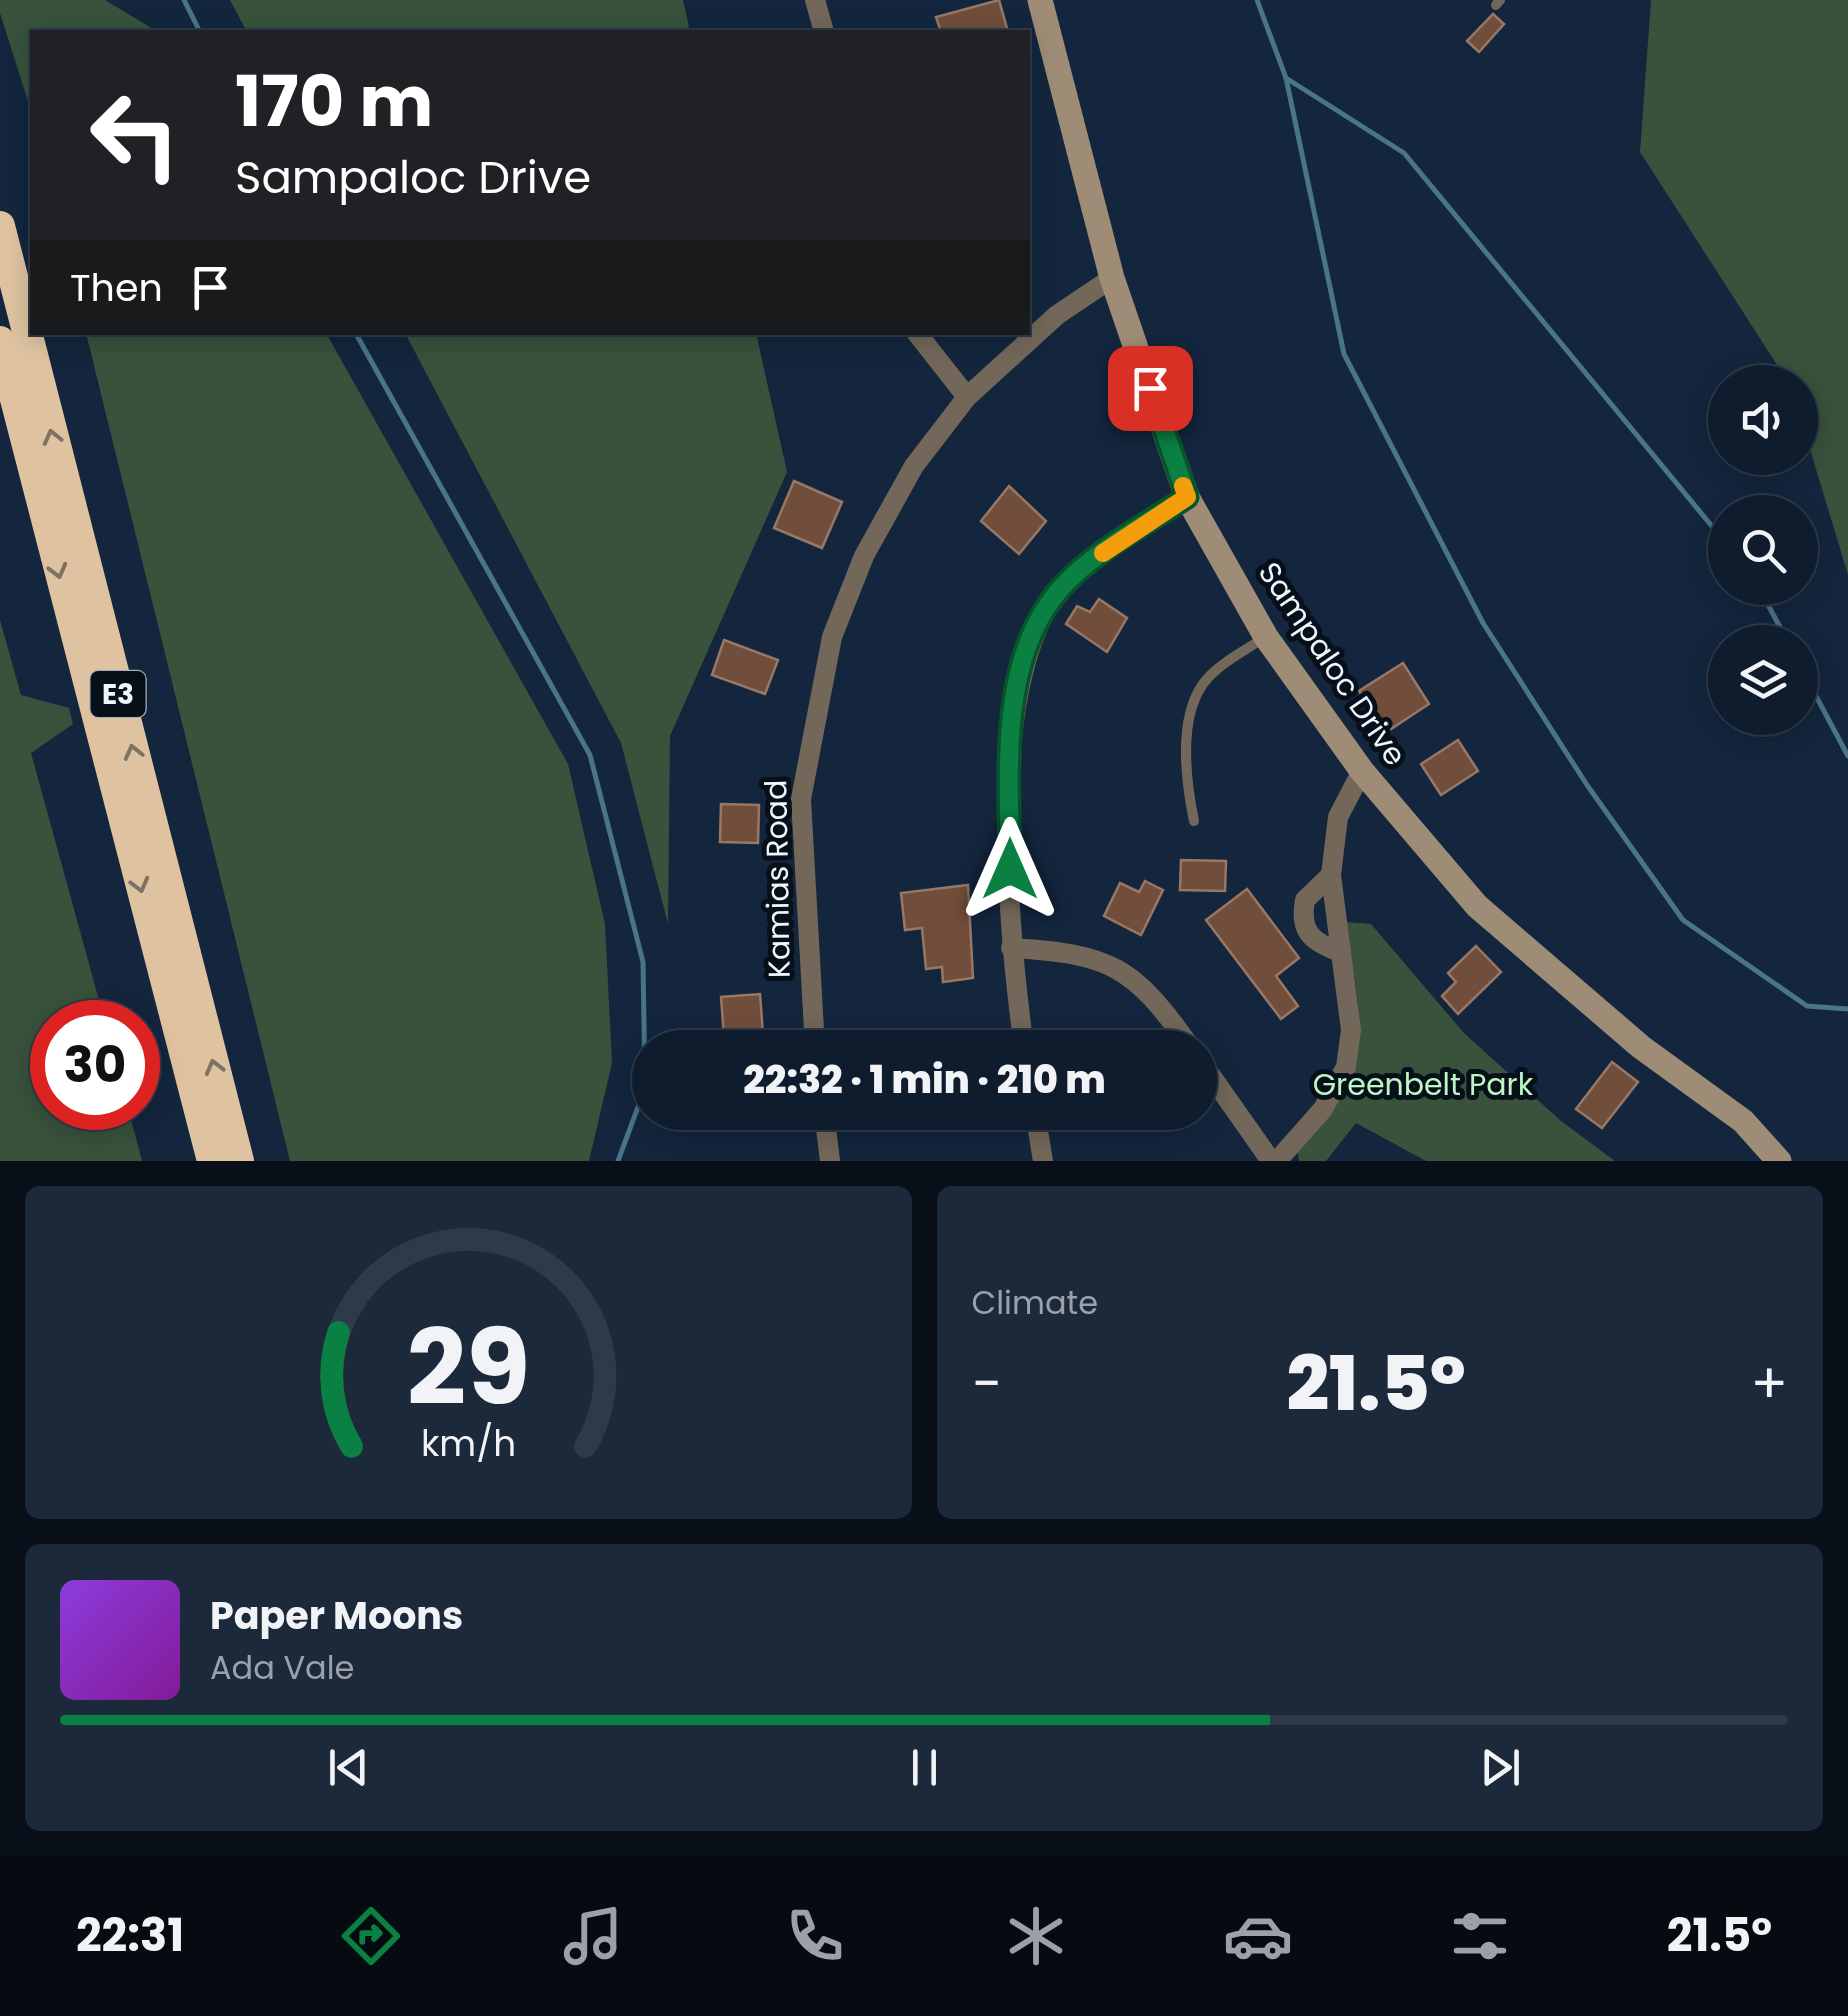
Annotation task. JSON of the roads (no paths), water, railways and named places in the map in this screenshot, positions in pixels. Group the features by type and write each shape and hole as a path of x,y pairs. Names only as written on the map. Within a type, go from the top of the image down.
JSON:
{"highway":[{"name":"E3","path":"0,226 239,1161"},
{"name":"E3","path":"0,340 212,1161"}],"street":[{"path":"815,0 823,30"},
{"name":"Sampaloc Drive","path":"1040,0 1112,278 1187,497 1266,637 1362,771 1477,906 1641,1047 1732,1112 1779,1161"},
{"name":"Kamias Road","path":"815,1030 800,799 832,637 864,556 914,466 966,398 1058,315 1112,278"},
{"path":"918,335 966,398"},
{"path":"1022,1030 1011,948 1010,751 1018,680 1037,626 1060,589 1088,562 1187,497"},
{"path":"1217,1083 1274,1161 1323,1109 1346,1067 1351,1030 1331,875 1338,817 1362,771"},
{"path":"1331,875 1305,900 1303,920 1318,945 1340,952"},
{"path":"1011,948 1071,952 1104,960 1139,982 1177,1030"},
{"path":"826,1130 830,1161"},
{"path":"1037,1130 1043,1161"}],"lane":[{"path":"1194,821 1186,780 1192,714 1202,685 1266,637"}],"waterway":[{"path":"184,0 199,30"},
{"path":"1257,0 1286,78 1344,354 1483,623 1587,785 1683,920 1807,1006 1848,1009"},
{"path":"1286,78 1404,153 1708,521"},
{"path":"357,335 590,755 643,962 645,1088 618,1161"},
{"path":"1768,605 1779,625"},
{"path":"1818,700 1848,756"}],"park label":[{"name":"Greenbelt Park","path":"1423,1085"}]}
